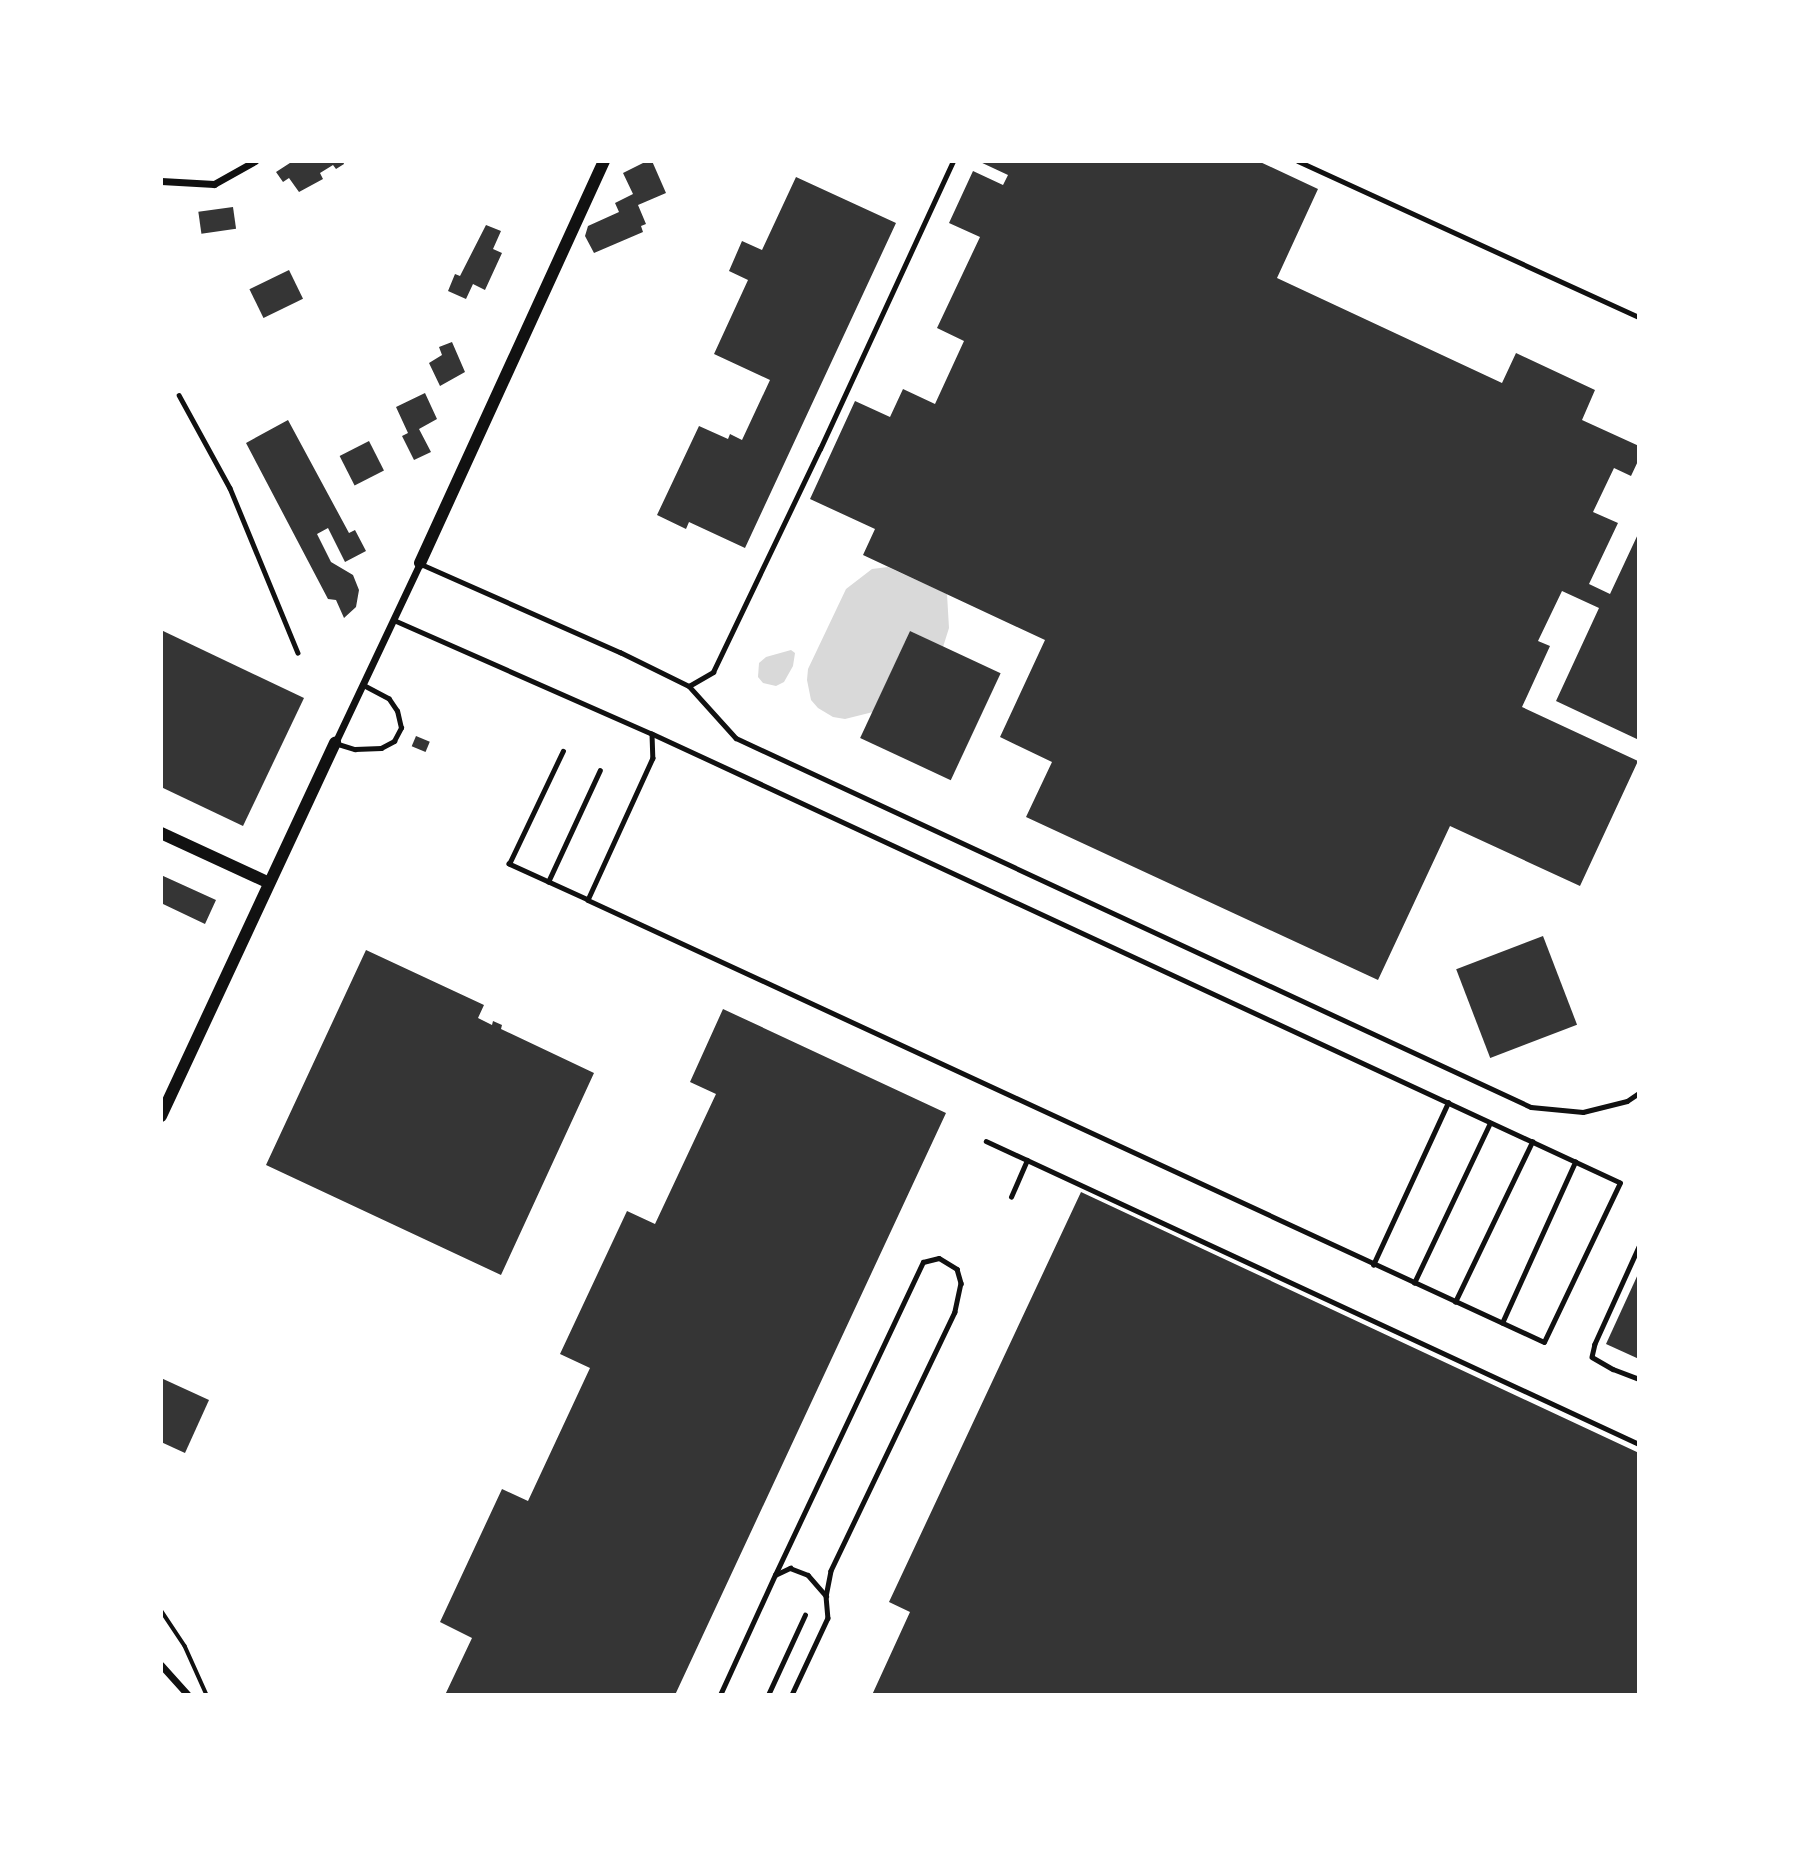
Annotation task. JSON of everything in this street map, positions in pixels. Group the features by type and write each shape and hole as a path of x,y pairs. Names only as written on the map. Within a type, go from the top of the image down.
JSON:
{"street":[{"path":"161,181 214,184 255,161"},
{"path":"161,1116 420,563 604,161"},
{"path":"161,833 268,883"},
{"path":"161,1665 188,1695"}],"lane":[{"path":"689,686 713,671 820,449 953,161"},
{"path":"1298,161 1639,317"},
{"path":"179,395 230,488 298,653"},
{"path":"420,563 620,652 689,686 736,738 1531,1107 1583,1112 1627,1101 1639,1093"},
{"path":"393,619 652,734 1620,1183 1544,1342 509,864 563,751"},
{"path":"335,743 355,750 381,748 394,741 401,728 397,711 389,699 362,684"},
{"path":"588,900 653,758 652,734"},
{"path":"548,882 600,770"},
{"path":"1373,1265 1448,1103"},
{"path":"1414,1283 1490,1123"},
{"path":"986,1141 1639,1444"},
{"path":"1455,1302 1532,1142"},
{"path":"1011,1197 1027,1160"},
{"path":"1502,1323 1575,1162"},
{"path":"1639,1247 1595,1344 1592,1357 1613,1370 1639,1379"},
{"path":"720,1695 923,1262 939,1258 957,1269 961,1283 955,1312 831,1571 826,1596 828,1618 792,1695"},
{"path":"775,1575 790,1569 808,1575 826,1596"},
{"path":"768,1695 805,1615"}],"path":[{"path":"161,1610 185,1646 207,1695"}],"shaded area":[{"path":"888,567 947,594 949,628 943,647 910,631 873,712 845,719 833,717 811,700 808,669 846,589 872,569"},
{"path":"791,650 795,653 793,666 784,682 776,686 763,683 758,677 759,663 766,657"}],"building":[{"path":"293,161 343,161 344,164 336,169 333,165 320,173 323,179 299,192 289,178 283,182 276,172"},
{"path":"652,161 666,193 638,205 646,224 641,226 643,232 594,253 585,236 588,226 619,212 615,203 633,194 623,173"},
{"path":"978,161 1258,161 1318,189 1277,278 1502,383 1516,353 1595,390 1582,420 1639,446 1639,459 1631,476 1614,468 1593,512 1618,523 1589,584 1610,594 1639,532 1639,740 1556,701 1599,608 1562,591 1538,641 1550,646 1522,707 1638,761 1580,886 1450,826 1378,980 1026,817 1052,762 1000,737 1045,640 863,555 875,529 810,499 855,401 890,417 903,389 935,404 964,341 937,328 980,237 949,223 973,171 1003,185 1008,175"},
{"path":"796,177 896,223 745,548 689,522 686,529 657,515 699,426 728,439 730,434 742,440 770,380 714,354 748,280 729,271 742,241 762,250"},
{"path":"233,207 236,229 201,234 198,212"},
{"path":"486,225 501,231 493,249 502,253 485,290 473,284 466,299 448,291 455,274 460,276"},
{"path":"289,270 303,299 263,318 249,289"},
{"path":"452,342 465,372 440,386 429,363 442,355 439,347"},
{"path":"425,393 437,419 419,429 431,452 414,460 402,436 408,433 396,407"},
{"path":"288,420 349,533 355,530 366,551 345,562 328,528 317,534 331,562 353,575 359,590 356,607 344,618 336,600 328,599 246,443"},
{"path":"369,441 384,470 355,485 340,456"},
{"path":"161,630 304,698 243,826 161,787"},
{"path":"910,631 1001,673 951,780 860,738"},
{"path":"416,736 430,742 426,752 412,746"},
{"path":"161,875 216,900 205,924 163,904 161,909"},
{"path":"1543,936 1577,1025 1490,1058 1456,969"},
{"path":"366,950 484,1005 478,1018 492,1025 493,1021 502,1025 501,1029 594,1073 501,1275 266,1165"},
{"path":"723,1009 946,1113 675,1695 445,1695 472,1638 440,1622 502,1489 528,1501 590,1368 560,1354 627,1211 655,1224 716,1094 690,1082"},
{"path":"1081,1192 1639,1453 1639,1695 872,1695 910,1612 889,1602"},
{"path":"1639,1272 1639,1359 1606,1344"},
{"path":"161,1378 209,1400 185,1453 161,1442"}]}
